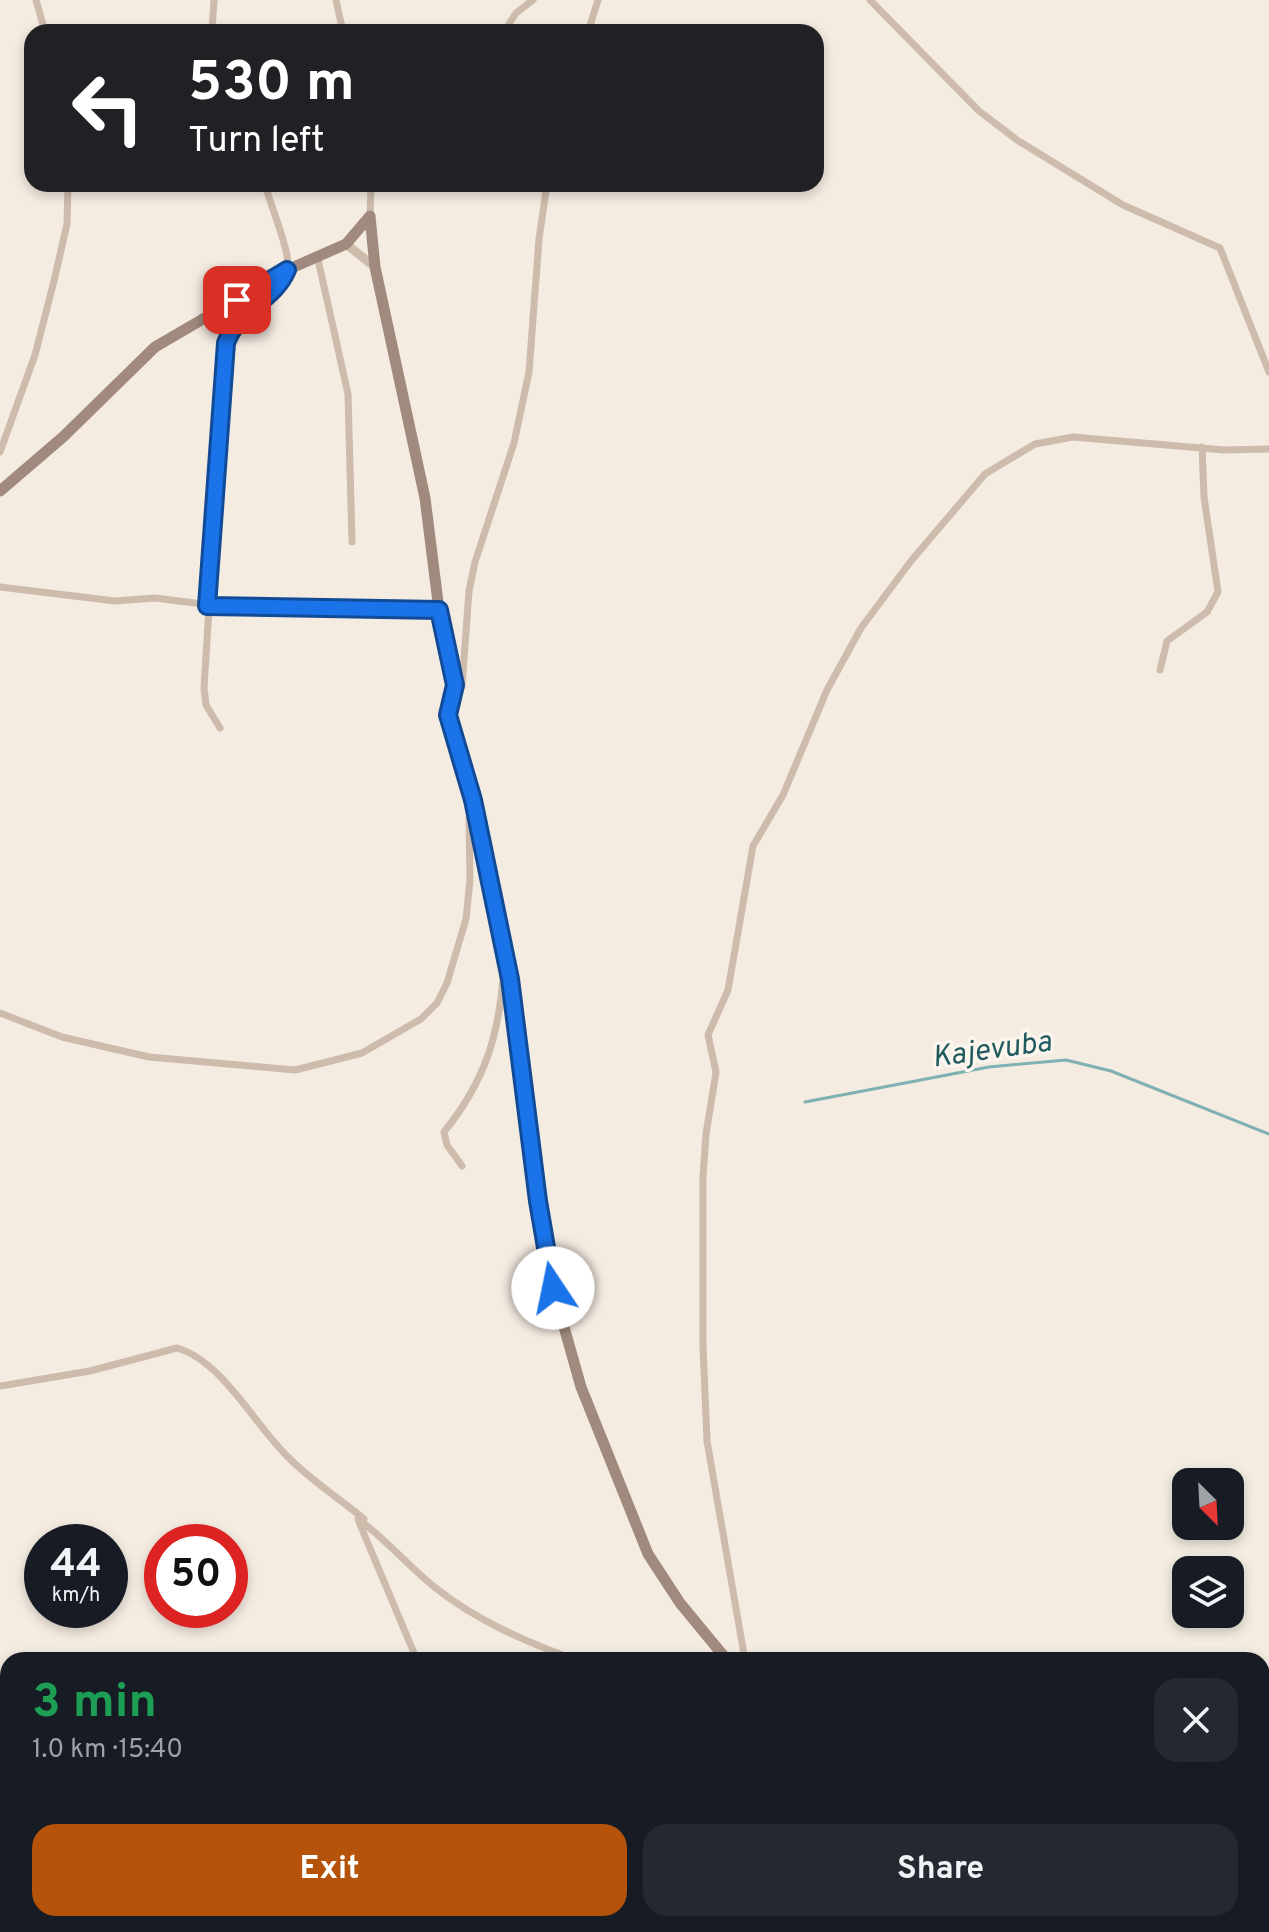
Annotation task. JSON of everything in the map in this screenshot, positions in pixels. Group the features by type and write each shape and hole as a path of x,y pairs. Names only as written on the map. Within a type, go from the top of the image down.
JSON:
{"main road":[{"path":"0,491 63,437 155,347 287,270 346,244 370,216"},
{"path":"370,216 375,267 425,498 439,610 455,685 448,715 473,800 505,955 548,1262 575,1369 654,1567 721,1652"}],"street":[{"path":"36,0 43,24"},
{"path":"212,24 214,0"},
{"path":"336,0 341,24"},
{"path":"509,24 516,13 533,0"},
{"path":"590,24 598,0"},
{"path":"870,0 970,102 1017,140 1123,205 1220,248 1269,372"},
{"path":"0,452 3,433 35,355 67,224 68,192"},
{"path":"220,728 204,699 207,606 226,343 239,319 274,290 287,270 287,256 267,192"},
{"path":"370,216 371,192"},
{"path":"448,715 457,703 462,686 469,591 475,562 514,443 529,372 537,254 546,192"},
{"path":"346,244 375,267"},
{"path":"317,255 348,394 352,542"},
{"path":"744,1652 707,1441 703,1346 703,1195 706,1134 716,1072 708,1035 728,990 753,846 783,795 823,697 861,628 911,561 985,474 1035,444 1060,438 1133,439 1202,447 1269,449"},
{"path":"1160,670 1167,641 1183,626 1207,612 1218,592 1204,497 1202,447"},
{"path":"0,587 115,601 180,600 207,606 439,610"},
{"path":"0,1013 62,1037 149,1057 278,1070 319,1066 362,1053 421,1019 437,1003 447,983 466,919 470,880 469,818 473,800"},
{"path":"462,1166 447,1145 444,1132 469,1100 486,1066 498,1016 505,955"},
{"path":"0,1386 90,1371 177,1348 189,1352 215,1372 285,1455 364,1519 358,1519"},
{"path":"358,1519 414,1652"},
{"path":"358,1519 390,1542 435,1587 484,1623 555,1652"}],"waterway":[{"name":"Kajevuba","path":"805,1102 989,1067 1066,1060 1111,1071 1269,1134"}],"route":[{"path":"237,300 287,270 280,284 239,319 226,343 221,378 216,500 207,606 439,610 455,685 448,715 473,800 510,979 538,1201 553,1288"}]}
